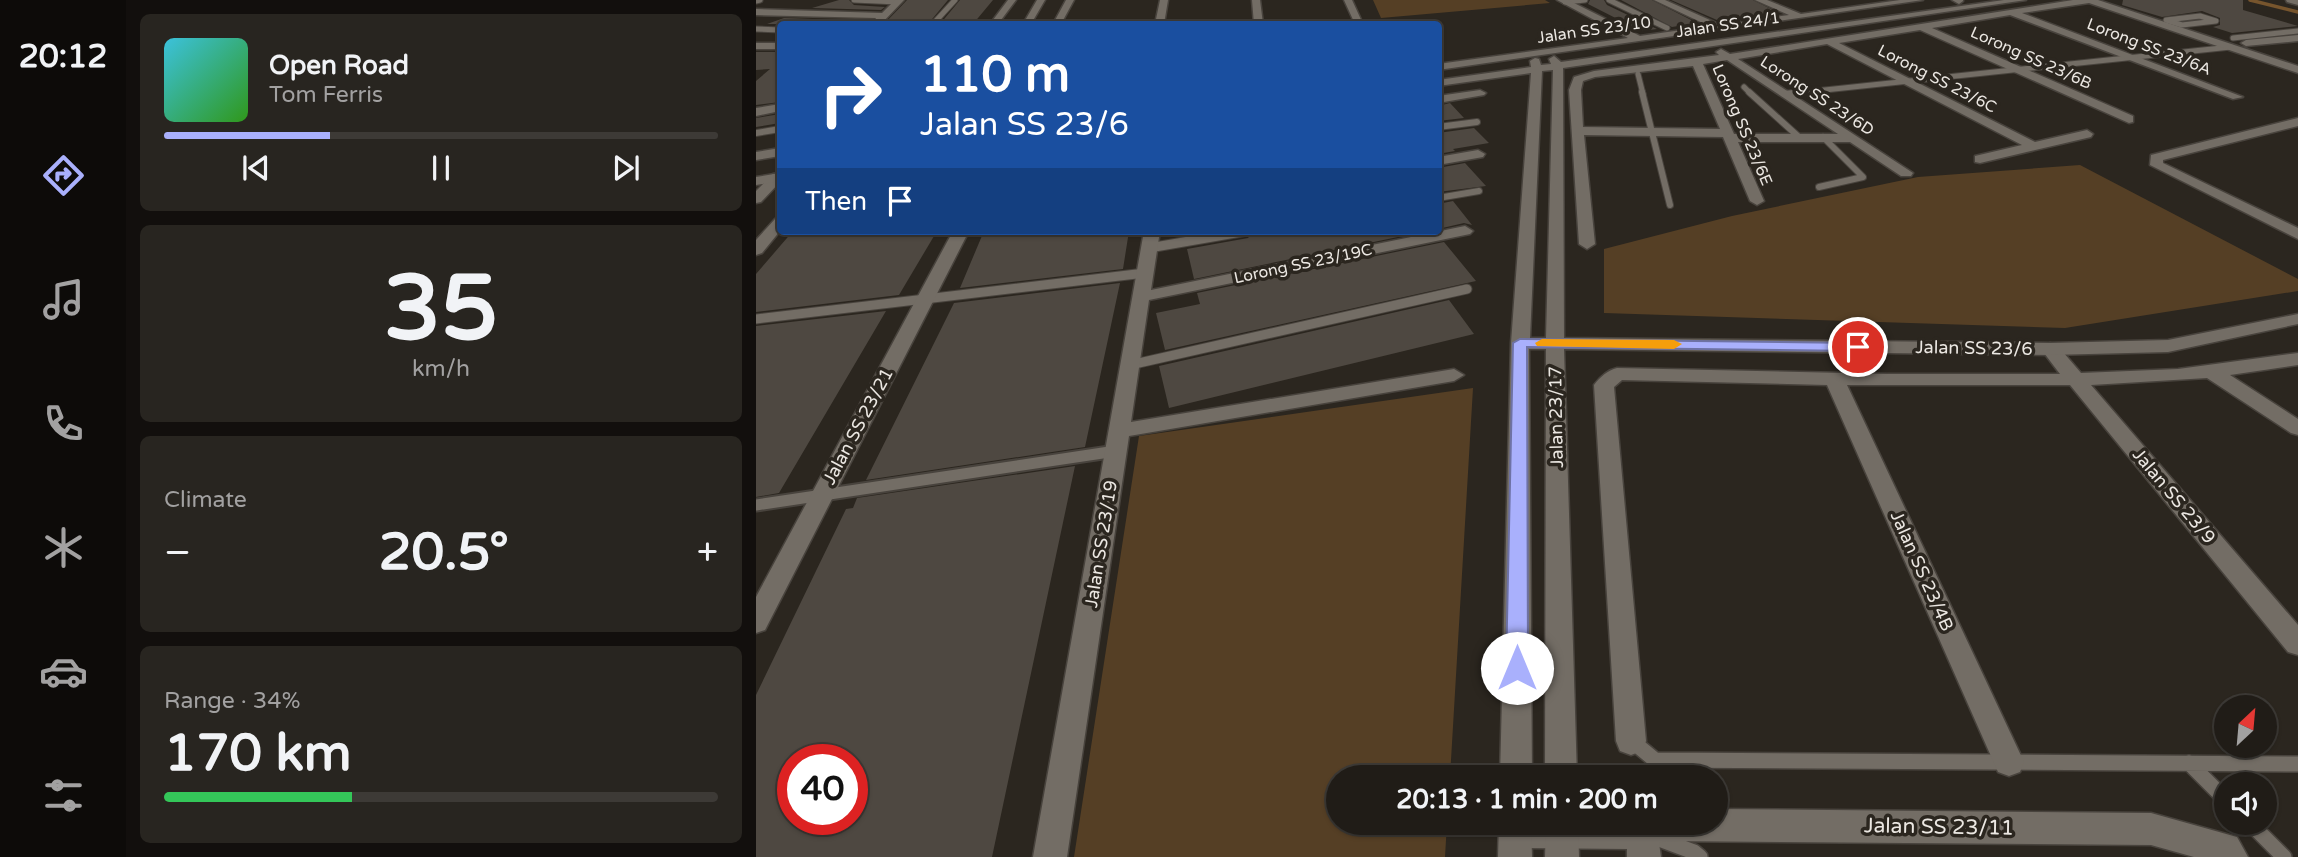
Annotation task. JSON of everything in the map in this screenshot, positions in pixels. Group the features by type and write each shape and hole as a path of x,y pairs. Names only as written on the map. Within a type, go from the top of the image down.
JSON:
{"street":[{"path":"997,21 1012,0"},
{"path":"1029,21 1041,0"},
{"path":"1059,21 1070,0"},
{"path":"1160,21 1164,0"},
{"path":"1256,0 1259,21"},
{"path":"1348,0 1358,21"},
{"path":"1658,0 1720,28"},
{"path":"1759,0 1801,17"},
{"path":"1858,0 1875,6"},
{"name":"Jalan SS 23/10","path":"1442,66 1919,0"},
{"name":"Jalan SS 24/1","path":"1442,82 1961,0"},
{"name":"Jalan SS 24/1","path":"1442,75 1711,45 2022,0"},
{"path":"1587,244 1575,90 1578,79 1594,74 1697,62 2089,0 2232,43 2298,38"},
{"path":"2290,0 2298,2"},
{"path":"879,21 899,1"},
{"path":"1563,1 1638,39"},
{"path":"756,12 884,16"},
{"name":"Lorong SS 23/6A","path":"2011,12 2237,97"},
{"path":"2189,24 2298,70"},
{"name":"Lorong SS 23/6B","path":"1919,26 2129,119"},
{"name":"Lorong SS 23/6C","path":"1826,40 2033,146"},
{"path":"2246,43 2298,60"},
{"name":"Lorong SS 23/6D","path":"1711,45 1906,173"},
{"path":"756,46 777,46"},
{"name":"Lorong SS 23/6E","path":"1697,62 1757,201"},
{"name":"Jalan 23/17","path":"1546,64 1555,343 1561,765"},
{"name":"Jalan 23/17","path":"1516,765 1520,343 1546,64"},
{"path":"1442,99 1480,93"},
{"path":"756,112 777,108"},
{"path":"2294,228 2157,165 2156,158 2191,146 2298,122"},
{"path":"1577,131 1854,138"},
{"path":"1980,159 2087,134"},
{"path":"756,156 777,152"},
{"path":"1442,160 1478,154"},
{"path":"756,172 777,174"},
{"path":"756,181 777,175"},
{"path":"756,199 777,177"},
{"path":"756,250 777,226"},
{"name":"Lorong SS 23/19C","path":"1141,297 1465,231"},
{"name":"Jalan SS 23/21","path":"756,622 959,235"},
{"name":"Jalan SS 23/19","path":"1050,857 1150,239"},
{"name":"Jalan SS 23/6","path":"1520,343 2050,349 2168,346 2298,319"},
{"name":"Jalan SS 23/9","path":"2050,349 2298,644"},
{"path":"1631,741 1604,384 1617,374 1835,380 2077,380 2213,373 2298,359"},
{"path":"2213,373 2298,428"},
{"path":"1118,441 1454,375"},
{"name":"Jalan SS 23/4B","path":"1835,380 2009,762"},
{"name":"Jalan SS 23/11","path":"1515,837 1643,845 1666,825 2151,830 2225,849 2231,857"}],"lane":[{"path":"854,0 899,1"},
{"path":"936,21 955,0"},
{"path":"1563,1 1585,0"},
{"path":"1609,0 1667,28"},
{"path":"2200,16 2216,21 2189,24 2166,20 2200,16"},
{"path":"756,29 777,30"},
{"path":"1784,94 2131,57 2298,31"},
{"path":"1638,74 1670,205"},
{"path":"1744,86 1800,138"},
{"path":"1442,126 1477,122"},
{"path":"756,133 777,130"},
{"path":"1819,187 1863,177 1823,137"},
{"path":"1442,197 1479,191"},
{"path":"1150,239 1198,235"},
{"path":"756,319 1145,272"},
{"path":"1130,365 1467,289"},
{"path":"756,505 1118,441"},
{"path":"1631,741 1655,760 2298,764"},
{"path":"2189,763 2214,788"},
{"path":"2262,835 2284,857"},
{"path":"1643,845 1694,852 1700,857"}],"shaded area":[{"path":"1373,0 1545,0 1550,3 1381,18"},
{"path":"2080,165 2298,279 2298,291 2065,328 1604,313 1604,249 1732,216 1918,177"},
{"path":"1473,388 1451,765 1326,765 1326,835 1446,835 1445,857 1074,857 1139,436"}],"building":[{"path":"839,0 849,0 854,5 885,7 881,10 812,8"},
{"path":"907,0 948,0 930,21 887,21"},
{"path":"960,0 993,0 976,21 942,21"},
{"path":"1590,0 1604,0 1607,5 1657,29 1641,31 1588,4"},
{"path":"1621,0 1652,0 1697,23 1672,27"},
{"path":"1671,0 1753,0 1779,13 1717,20"},
{"path":"2123,0 2243,0 2243,10 2298,26 2232,33 2213,27 2220,25 2220,18 2202,11 2162,17 2122,5"},
{"path":"784,18 871,21 777,21 777,24 767,24"},
{"path":"756,52 777,52 777,102 756,105 756,81 770,69 756,70"},
{"path":"1450,103 1464,118 1442,121 1442,105"},
{"path":"777,114 777,124 756,127 756,118"},
{"path":"1474,128 1489,143 1442,153 1442,132"},
{"path":"1465,163 1486,186 1442,192 1442,167"},
{"path":"1453,201 1472,225 1464,223 1442,228 1442,203"},
{"path":"790,235 935,235 899,295 756,312 756,274"},
{"path":"982,235 1128,235 1123,269 960,288"},
{"path":"1251,235 1408,235 1194,279 1187,249 1248,238"},
{"path":"1444,242 1476,281 1165,350 1156,313 1200,304 1197,293"},
{"path":"1120,283 1085,447 866,480 954,303"},
{"path":"1449,300 1474,334 1169,408 1159,366"},
{"path":"886,311 779,493 756,497 756,326"},
{"path":"1075,466 992,857 756,857 756,695 846,509 853,508 857,498"}],"waterway":[{"path":"2250,0 2298,12"}],"slow traffic":[{"path":"1542,343 1674,344"}],"route":[{"path":"1517,668 1520,343 1858,347"}]}
